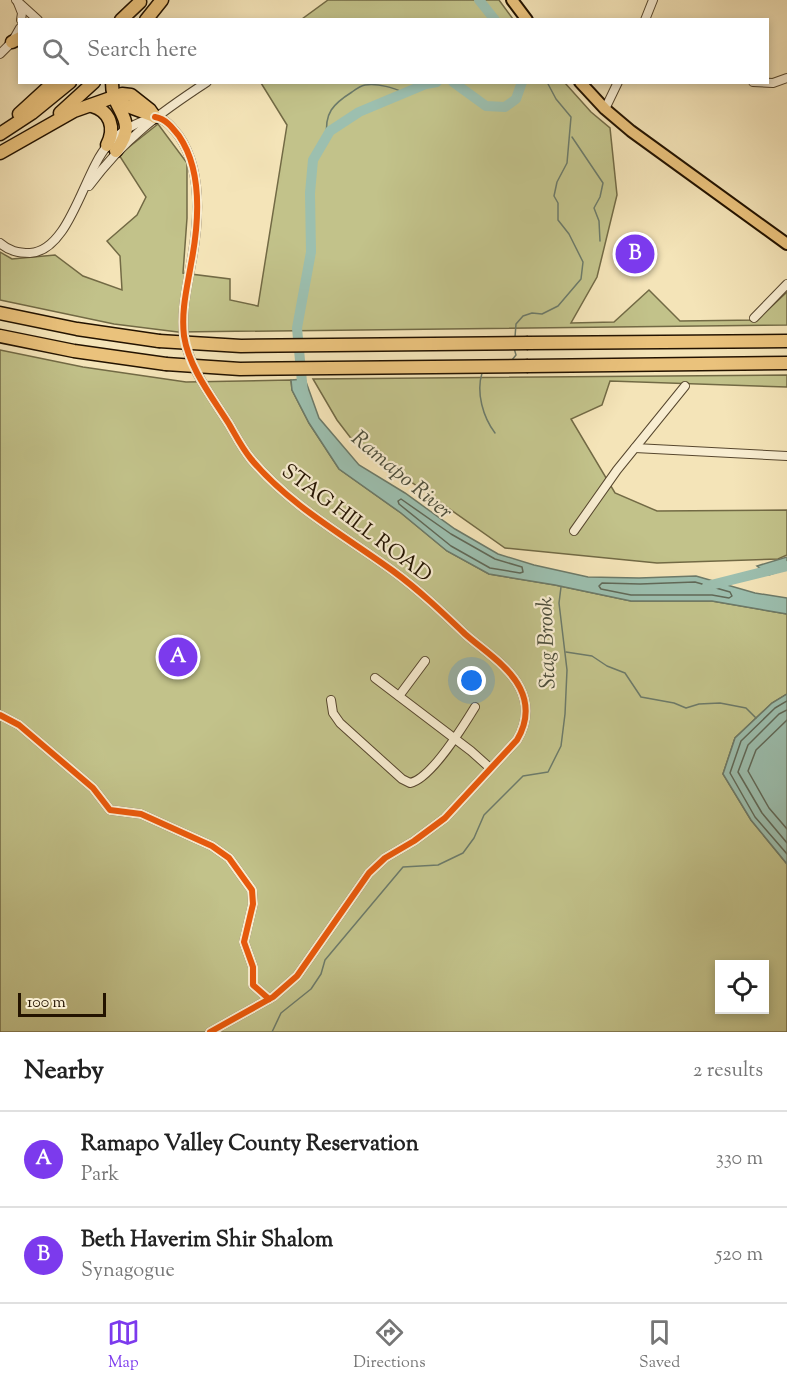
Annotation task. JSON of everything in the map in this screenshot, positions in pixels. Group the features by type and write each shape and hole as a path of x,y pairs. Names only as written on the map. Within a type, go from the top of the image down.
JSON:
{"highway":[{"path":"148,18 162,0"},
{"path":"125,18 140,1"},
{"path":"0,132 52,84"},
{"path":"0,132 32,113 68,84"},
{"path":"28,137 57,116 92,84"},
{"path":"92,106 103,111 111,123 112,148 123,142 127,129 113,84"},
{"path":"0,153 74,111 117,100 155,117"},
{"path":"0,311 57,325 159,340 252,346 787,341"},
{"path":"0,336 84,353 166,364 240,369 787,363"}],"main road":[{"path":"512,0 525,18"},
{"path":"582,84 605,109 631,131 787,244"}],"street":[{"path":"646,18 653,0"},
{"path":"17,1 21,7 21,18"},
{"path":"17,1 36,18"},
{"path":"0,54 17,35"},
{"path":"769,83 787,78"},
{"path":"0,243 11,251 23,253 35,253 47,248 56,240 112,148 204,84"},
{"path":"605,109 617,84"},
{"path":"127,129 155,117"},
{"name":"STAG HILL ROAD","path":"155,117 162,118 169,124 188,150 193,164 197,211 183,313 184,336 192,362 249,456 266,476 290,498 439,608 516,681 525,703 523,729 517,740 445,818 422,836 386,858 369,873 305,968 286,987 269,999 210,1032"},
{"path":"754,318 787,284"},
{"path":"574,531 635,448 685,386"},
{"path":"635,448 787,456"},
{"path":"399,696 425,661"},
{"path":"375,678 490,768"},
{"path":"331,700 333,713 340,723 408,782 413,783 420,779 455,739 475,707"},
{"path":"0,715 19,725 93,788 110,810 141,814 212,846 229,858 252,890 253,904 244,942 253,967 253,985 269,999"}],"green space":[{"path":"328,0 499,0 512,18 303,18"},
{"path":"262,84 566,84 591,112 610,128 617,195 597,277 571,323 614,322 649,290 680,321 757,320 787,292 787,325 178,332 114,324 0,300 0,252 12,259 55,255 83,276 122,290 120,256 107,241 137,215 146,197 119,155 158,124 187,163 187,218 183,273 230,279 230,300 258,306 287,125"},
{"path":"0,350 83,367 186,382 291,380 292,390 309,423 339,469 401,513 447,551 489,574 631,601 712,601 787,614 787,694 772,703 735,738 723,774 751,820 787,864 787,1032 0,1032"},
{"path":"787,375 787,387 610,381 602,405 571,419 615,493 657,511 787,510 787,555 778,559 657,563 505,548 353,441 337,420 313,379"}],"water":[{"path":"305,379 319,418 359,465 405,493 455,529 498,554 588,577 696,576 755,593 787,598 787,614 712,601 631,601 489,574 447,551 401,513 339,469 309,423 292,390 291,380"},
{"path":"787,557 787,569 769,575 757,566"},
{"path":"787,694 787,864 751,820 723,774 735,738 772,703"}],"waterway":[{"name":"Ramapo River","path":"479,0 493,18"},
{"name":"Ramapo River","path":"303,393 297,328 311,252 310,193 313,160 330,131 359,112 426,84"},
{"name":"Ramapo River","path":"456,84 486,106 505,107 516,99 521,84"},
{"path":"515,337 516,324 523,316 532,313 542,314 558,306 581,279 583,262 569,234 558,220 558,203 554,196 557,182 567,163 571,117 556,99 548,84"},
{"path":"327,137 327,122 331,110 358,88 375,85 406,93"},
{"path":"572,137 603,183 600,197 594,208 599,221 600,241"},
{"path":"512,360 516,355 514,348"},
{"path":"486,372 482,373 480,381 480,397 487,420 495,433"},
{"name":"Ramapo River","path":"707,586 787,566"},
{"name":"Stag Brook","path":"272,1032 281,1013 311,989 321,974 325,960 403,867 438,865 463,853 474,838 484,815 523,776 548,772 561,746 565,714 567,670 559,603 561,587"},
{"path":"566,652 592,656 607,666 625,673 641,697 674,703 686,708 699,704 720,703 746,708 756,718"}],"cycle path":[{"path":"155,117 166,122 179,136 187,150 195,181 196,232 183,318 187,348 202,382 242,446 266,476 282,491 403,578 503,665 520,688 526,708 525,721 517,740 445,818 414,841 385,858 369,873 297,976 273,997 210,1032"},
{"path":"0,715 19,725 93,788 110,810 141,814 212,846 229,858 252,890 253,904 244,942 253,967 253,985 269,999"}],"place":[{"name":"Beth Haverim Shir Shalom","path":"635,254"},
{"name":"Ramapo Valley County Reservation","path":"178,657"}]}
